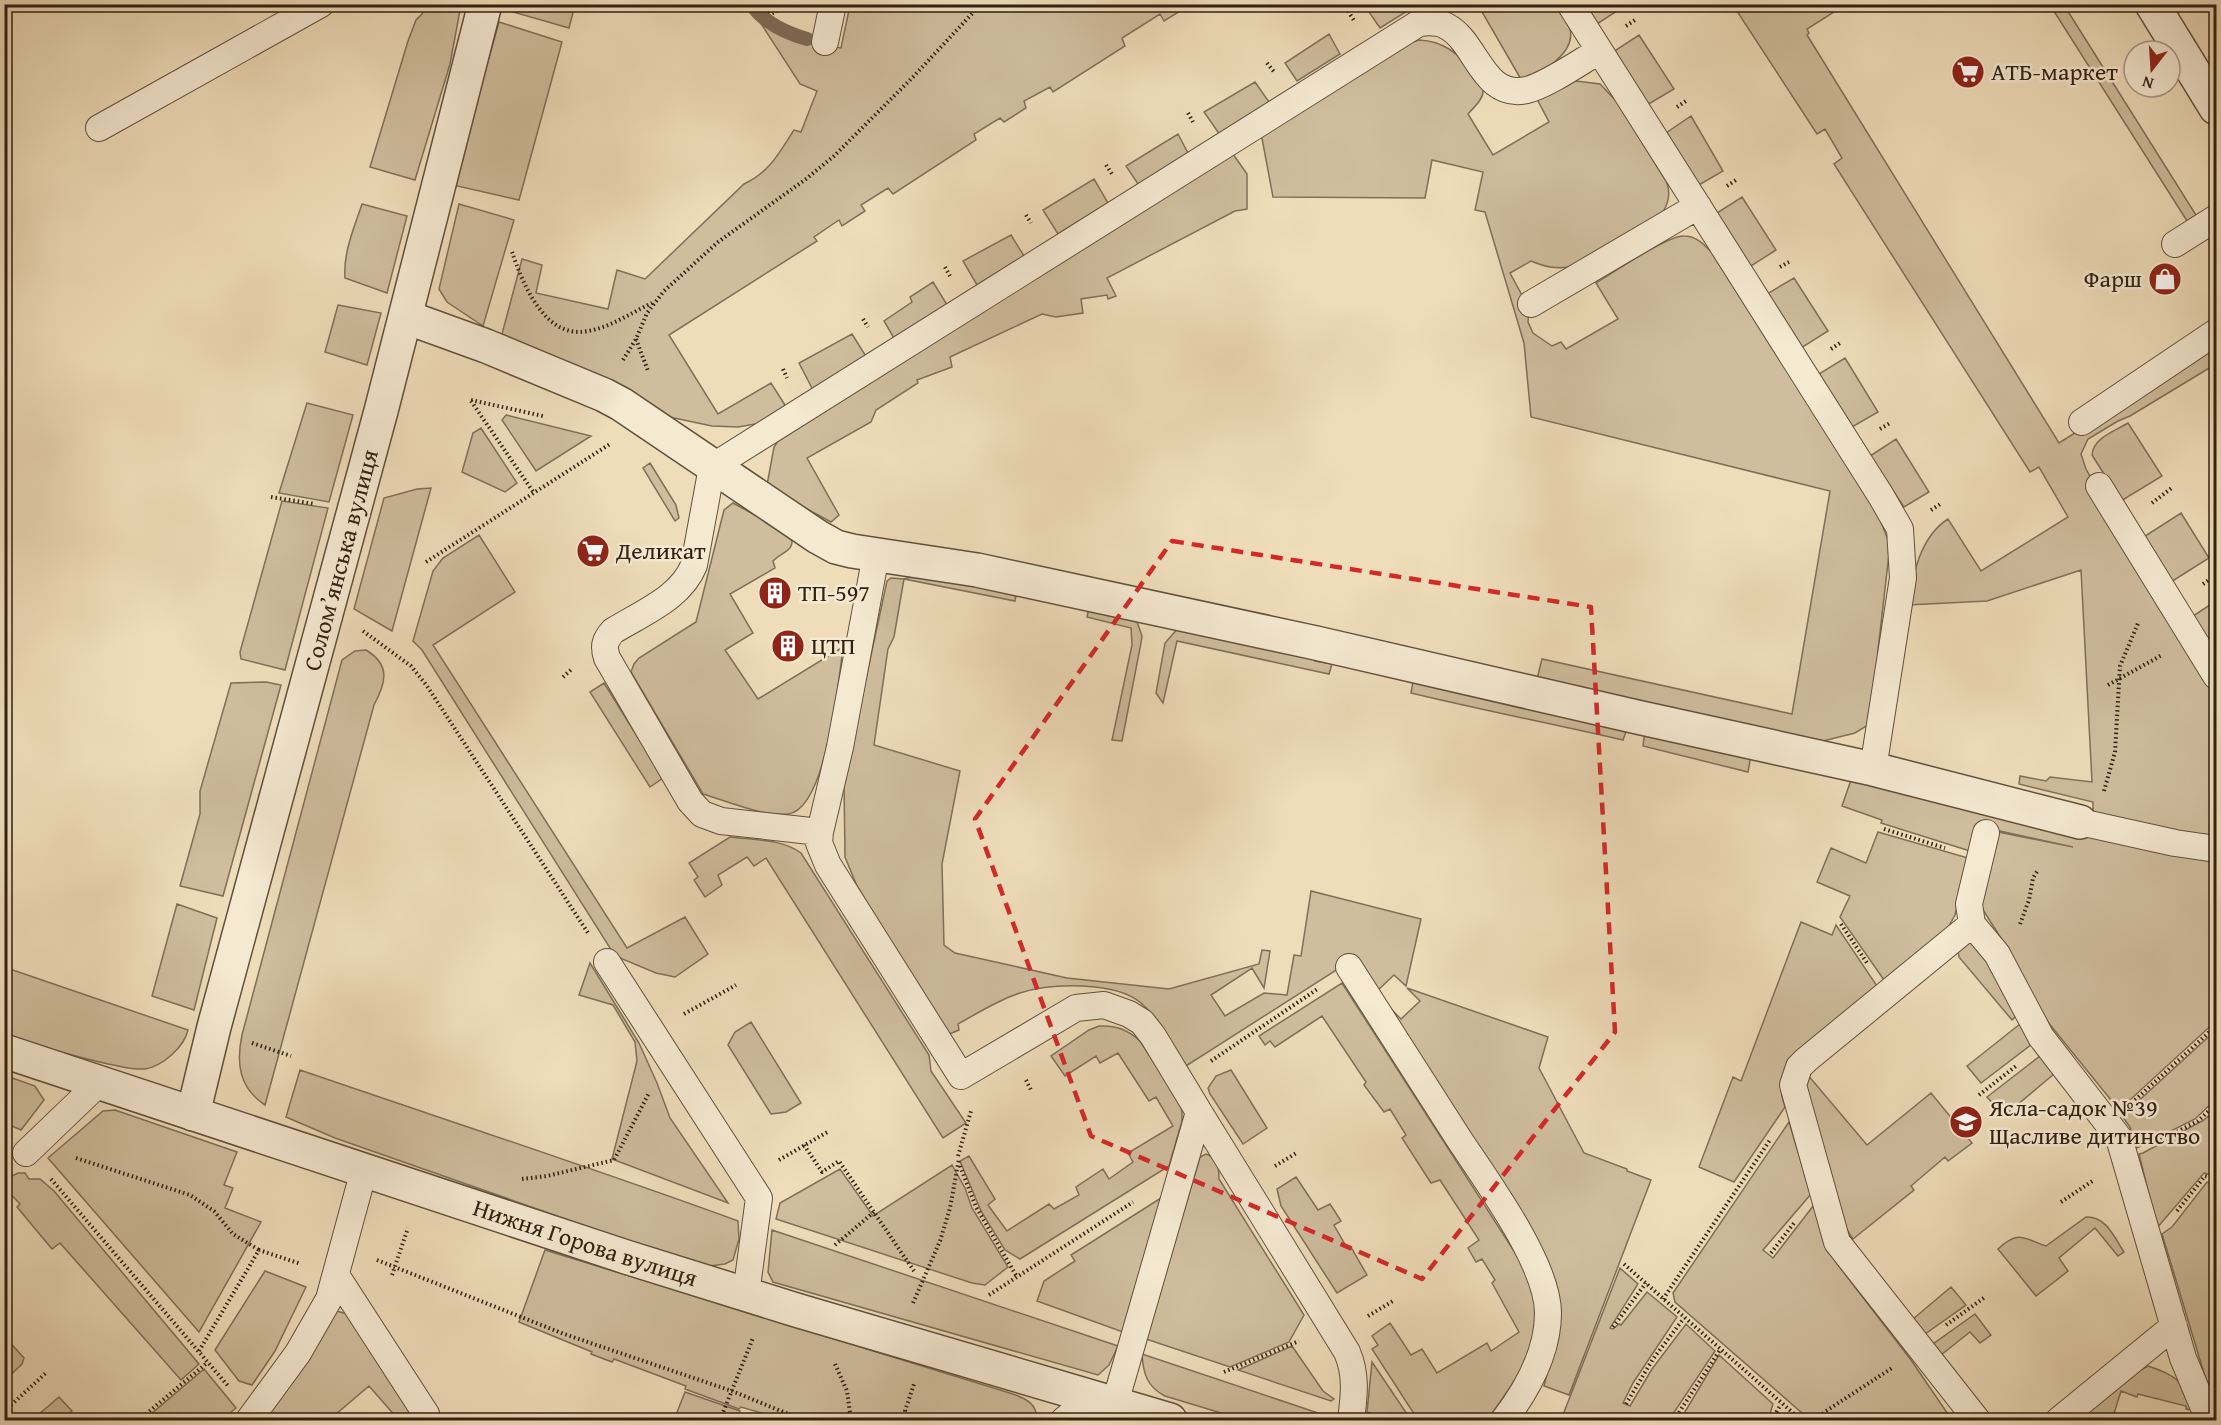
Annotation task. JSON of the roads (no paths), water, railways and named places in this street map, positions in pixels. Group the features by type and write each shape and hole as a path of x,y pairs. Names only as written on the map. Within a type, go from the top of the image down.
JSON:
{"street":[{"name":"Соломʼянська вулиця","path":"192,1114 406,317 485,4"},
{"path":"2152,4 2217,108"},
{"path":"406,317 477,342 604,395 818,537 852,552 1028,580 1306,640 1873,769 2080,822"},
{"name":"Нижня Горова вулиця","path":"4,1051 757,1298 1170,1420"}],"lane":[{"path":"99,128 321,4"},
{"path":"825,42 833,4"},
{"path":"1570,4 1900,530 1902,578 1873,769"},
{"path":"820,832 721,821 702,814 690,801 607,658 604,648 607,638 614,631 674,593 690,576 712,467 1419,23 1444,24 1455,32 1491,81 1502,88 1514,91 1538,86 1599,51"},
{"path":"1531,304 1698,206"},
{"path":"2175,244 2217,218"},
{"path":"2082,422 2217,332"},
{"path":"2099,486 2217,676"},
{"path":"876,555 840,747 820,832 819,843 828,865 961,1076 1076,1008 1104,1005 1129,1014 1142,1022 1153,1036 1353,1366 1351,1420"},
{"path":"2080,822 2164,841 2217,849"},
{"path":"1986,833 1969,904 1971,924 1994,949 2045,1042 2119,1138 2184,1358 2209,1420"},
{"path":"1971,924 1799,1067 1793,1086 1837,1242 1977,1420"},
{"path":"607,962 759,1198 757,1298"},
{"path":"1349,967 1516,1228 1541,1275 1548,1311 1545,1339 1524,1392 1504,1420"},
{"path":"29,1150 99,1083"},
{"path":"1064,1420 1104,1400 1182,1171 1199,1112"},
{"path":"251,1418 298,1353 329,1299 364,1170"},
{"path":"336,1275 428,1420"},
{"path":"2059,1420 2174,1326"}],"waterway":[{"path":"751,4 762,17 776,26 807,39"}],"place":[{"name":"АТБ-маркет","path":"1968,72"},
{"name":"Фарш","path":"2165,279"},
{"name":"Деликат","path":"593,551"},
{"name":"ТП-597","path":"775,593"},
{"name":"ЦТП","path":"788,646"},
{"name":"Ясла-садок №39 Щасливе дитинство","path":"1966,1122"}]}
